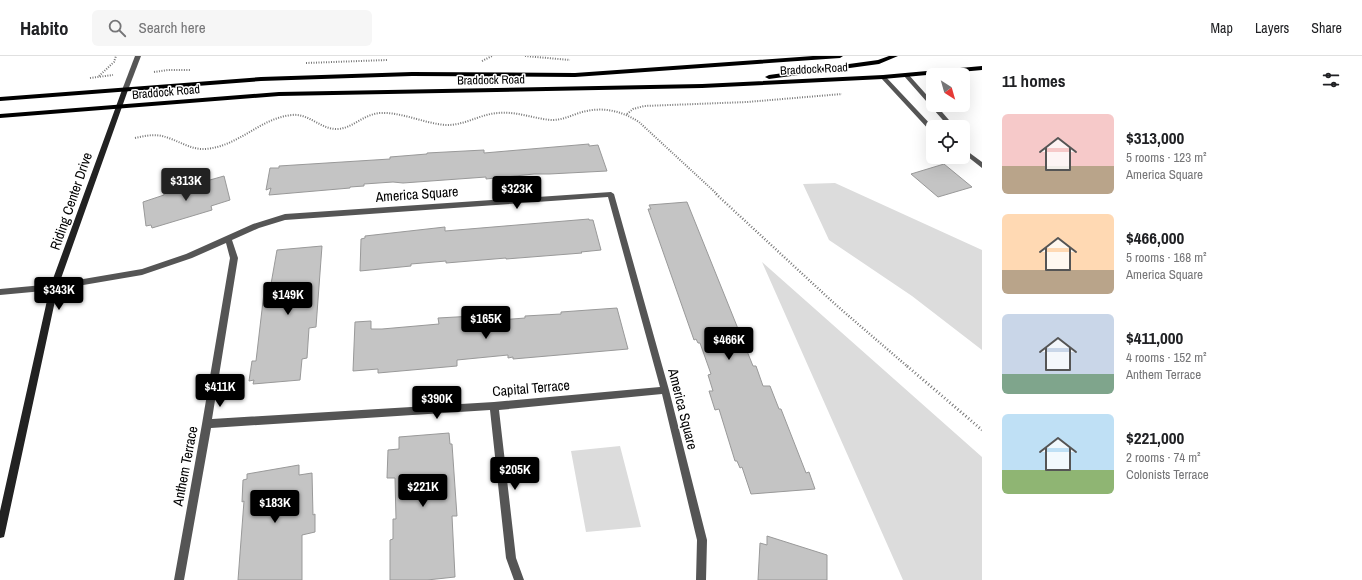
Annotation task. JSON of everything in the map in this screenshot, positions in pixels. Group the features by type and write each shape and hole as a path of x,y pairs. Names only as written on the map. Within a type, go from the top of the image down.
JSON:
{"main road":[{"name":"Braddock Road","path":"0,99 261,79 412,74 574,75 840,56"},
{"path":"702,86 879,62 895,56"},
{"name":"Braddock Road","path":"0,116 279,94 702,86 883,77 982,68"}],"street":[{"path":"125,90 138,56"},
{"path":"906,75 946,120"},
{"path":"883,77 926,123"},
{"name":"Riding Center Drive","path":"0,533 54,287 125,90"},
{"path":"970,156 982,166"},
{"name":"America Square","path":"0,292 54,287 142,272 189,256 256,226 285,217 611,194 665,390 702,540 701,580"},
{"name":"Anthem Terrace","path":"179,580 207,424 234,258 228,238"},
{"name":"Capital Terrace","path":"207,424 494,406 665,390"},
{"path":"494,406 511,558 519,580"}],"path":[{"path":"99,84 100,74 109,67 116,56"},
{"path":"525,56 570,60"},
{"path":"627,114 633,109 644,106 747,102 848,93"}],"shaded area":[{"path":"835,183 982,250 982,350 912,296 829,240 803,184"},
{"path":"762,262 982,457 982,580 903,580"},
{"path":"620,446 641,527 586,532 571,451"}],"building":[{"path":"589,144 589,146 598,145 607,171 534,174 486,179 486,177 403,183 393,182 364,184 364,186 350,188 269,195 271,188 266,190 270,168 279,168 279,166 390,159 390,157 427,153 484,150 484,153"},
{"path":"944,164 972,187 938,197 911,174"},
{"path":"224,176 230,200 211,206 212,210 152,228 151,225 146,226 143,202 164,195 164,193"},
{"path":"687,202 753,366 756,366 763,386 770,386 779,409 781,409 806,473 809,472 815,489 751,494 742,467 740,468 737,461 735,461 719,409 715,410 709,391 713,391 708,375 711,374 700,343 698,343 696,339 694,340 648,209 651,209 649,205"},
{"path":"589,219 593,220 601,250 506,259 411,264 411,266 360,271 361,239 365,238 365,236 445,227 445,231"},
{"path":"322,246 316,327 309,328 307,358 302,359 300,380 253,384 254,380 249,381 252,361 256,361 265,284 271,284 277,250"},
{"path":"617,308 628,349 513,359 513,357 508,358 508,355 457,360 457,366 378,373 378,369 353,371 355,322 371,321 371,329 382,329 439,324 438,318 474,316 475,322 525,318 525,316 561,314 561,312"},
{"path":"449,433 450,444 452,444 457,516 452,516 455,577 427,580 390,580 390,540 393,539 393,519 396,519 395,478 387,478 388,450 399,449 399,437"},
{"path":"299,465 299,475 312,473 313,515 315,514 315,532 302,535 302,580 238,580 244,501 242,502 243,480 247,479 247,474"},
{"path":"767,536 827,555 827,580 758,580 760,543 767,545"}]}
